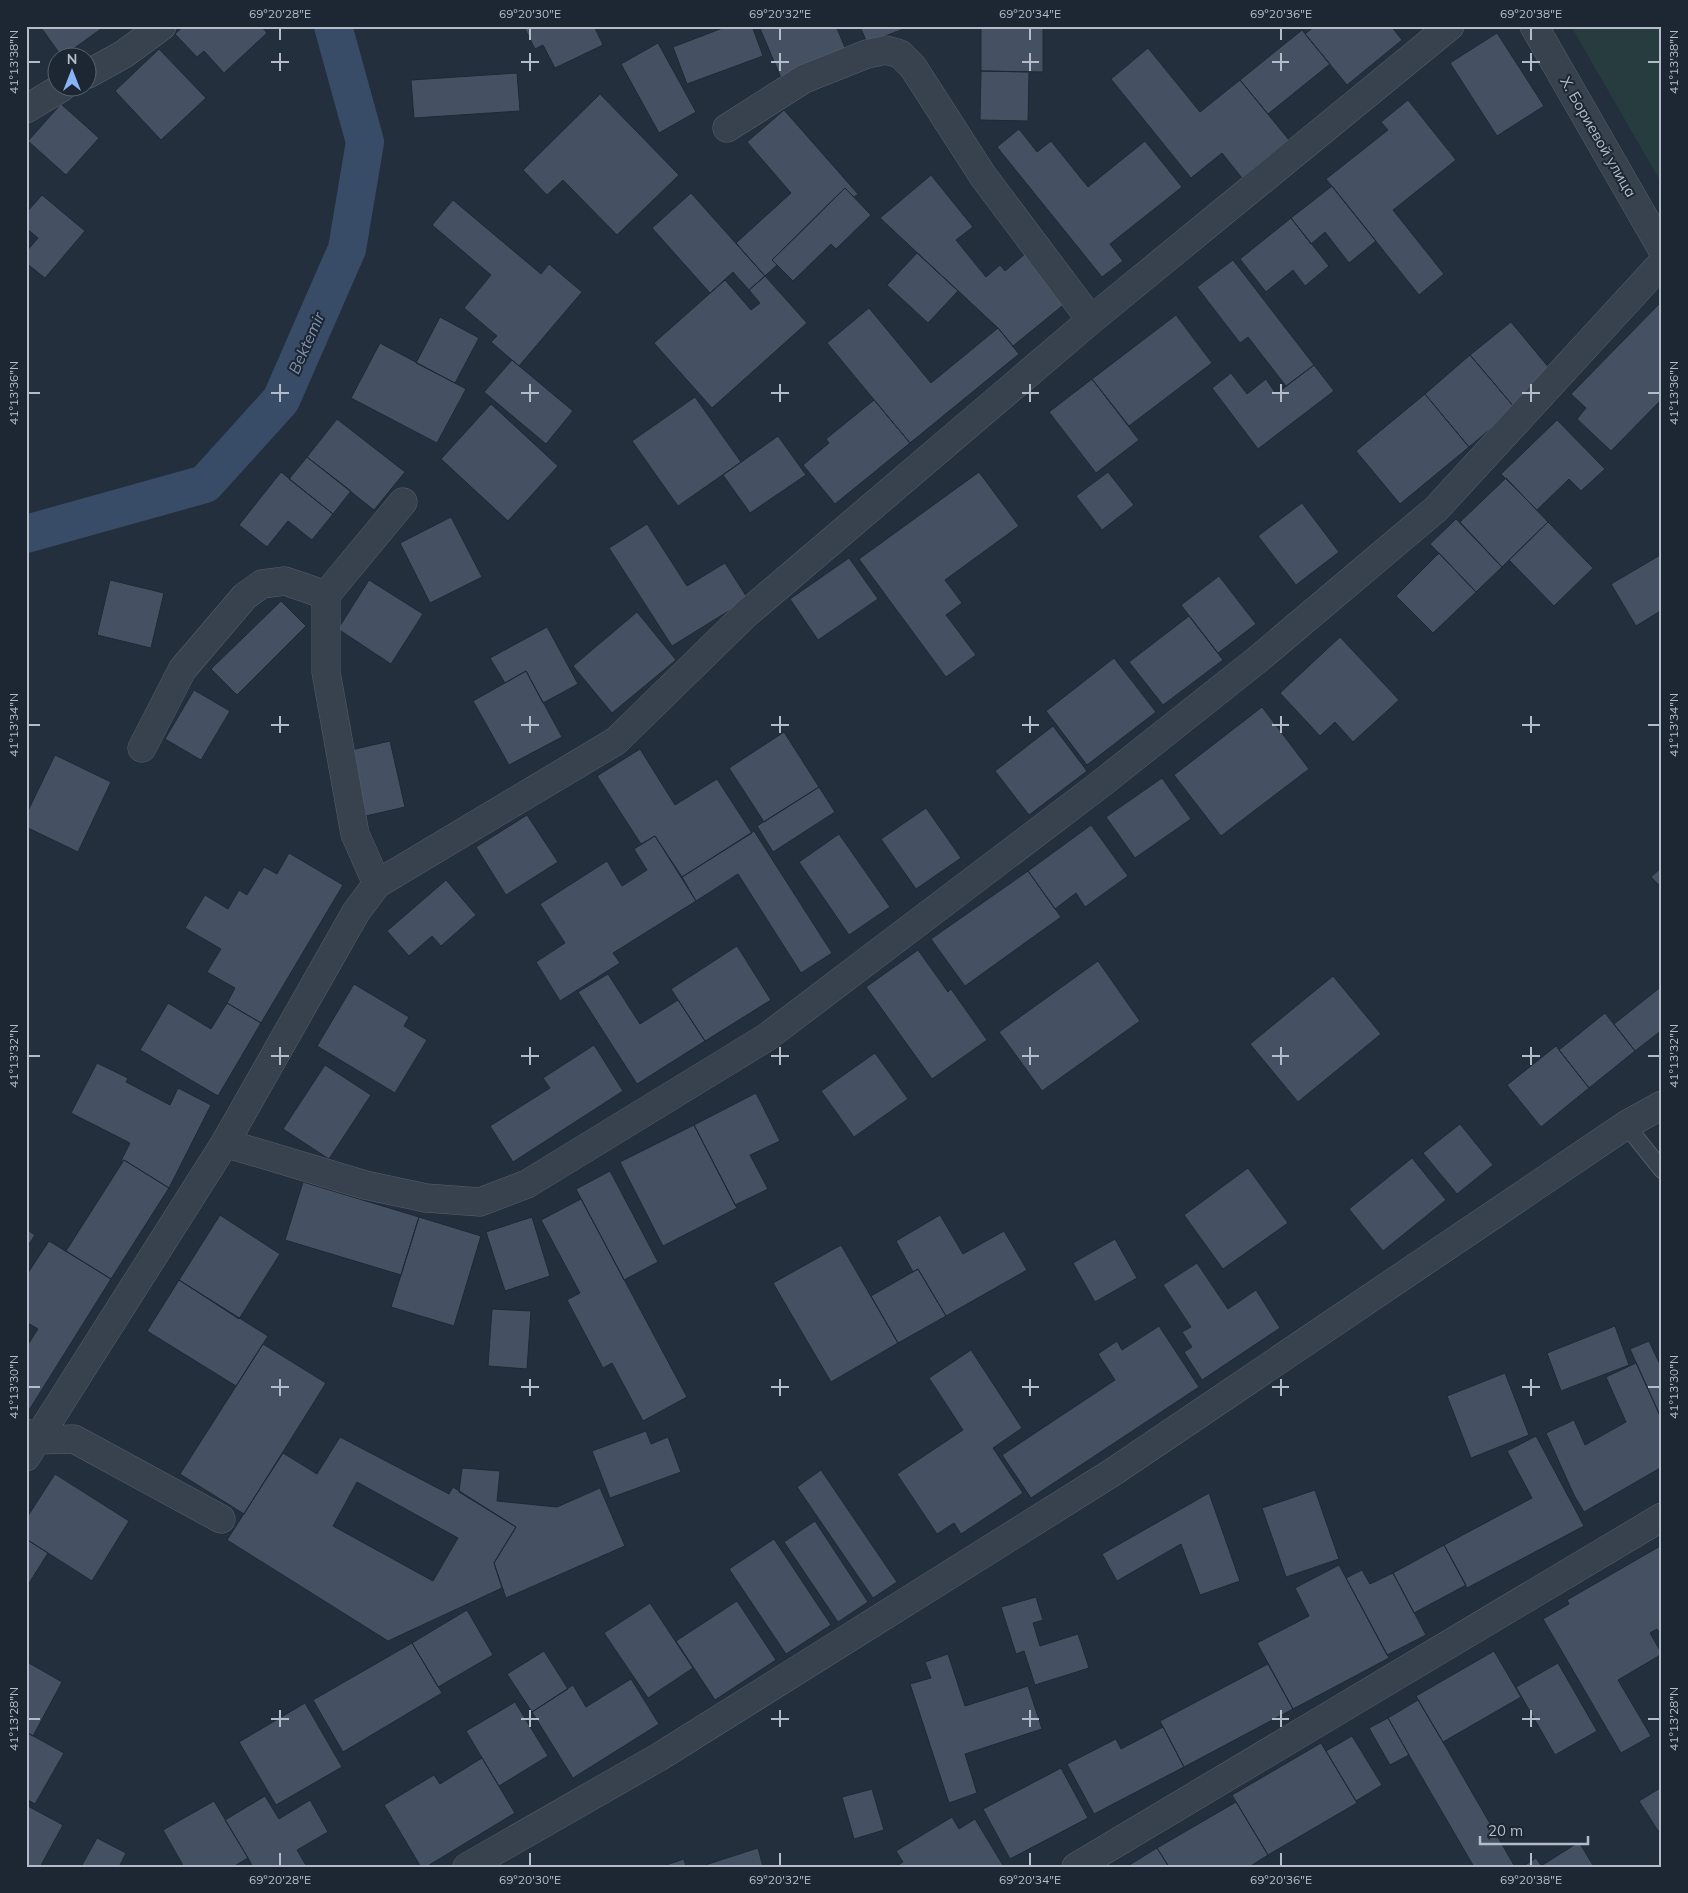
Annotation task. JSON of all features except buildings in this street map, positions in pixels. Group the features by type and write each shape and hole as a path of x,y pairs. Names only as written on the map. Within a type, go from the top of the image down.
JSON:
{"street":[{"path":"98,68 124,54 162,26"},
{"path":"30,1443 225,1143 356,912 377,884 616,741 746,614 1091,320 1450,26"},
{"name":"Х. Бориевой улица","path":"1534,26 1662,249"},
{"path":"727,128 804,79 867,54 886,50 900,54 913,67 983,176 1091,320"},
{"path":"26,109 48,96"},
{"path":"225,1143 365,1185 426,1198 480,1202 527,1184 767,1036 1098,786 1257,660 1436,509 1662,263"},
{"path":"377,884 355,834 326,672 326,595 403,502"},
{"path":"142,748 182,670 245,596 262,584 285,581 326,595"},
{"path":"467,1867 659,1757 1113,1472 1626,1125 1662,1106"},
{"path":"30,1443 74,1438 221,1519"},
{"path":"1076,1867 1662,1517"}],"lane":[{"path":"1626,1125 1662,1170"}],"green space":[{"path":"1571,26 1662,26 1662,184"}],"waterway":[{"name":"Bektemir","path":"26,534 205,484 281,400 347,249 365,142 333,26"}]}
